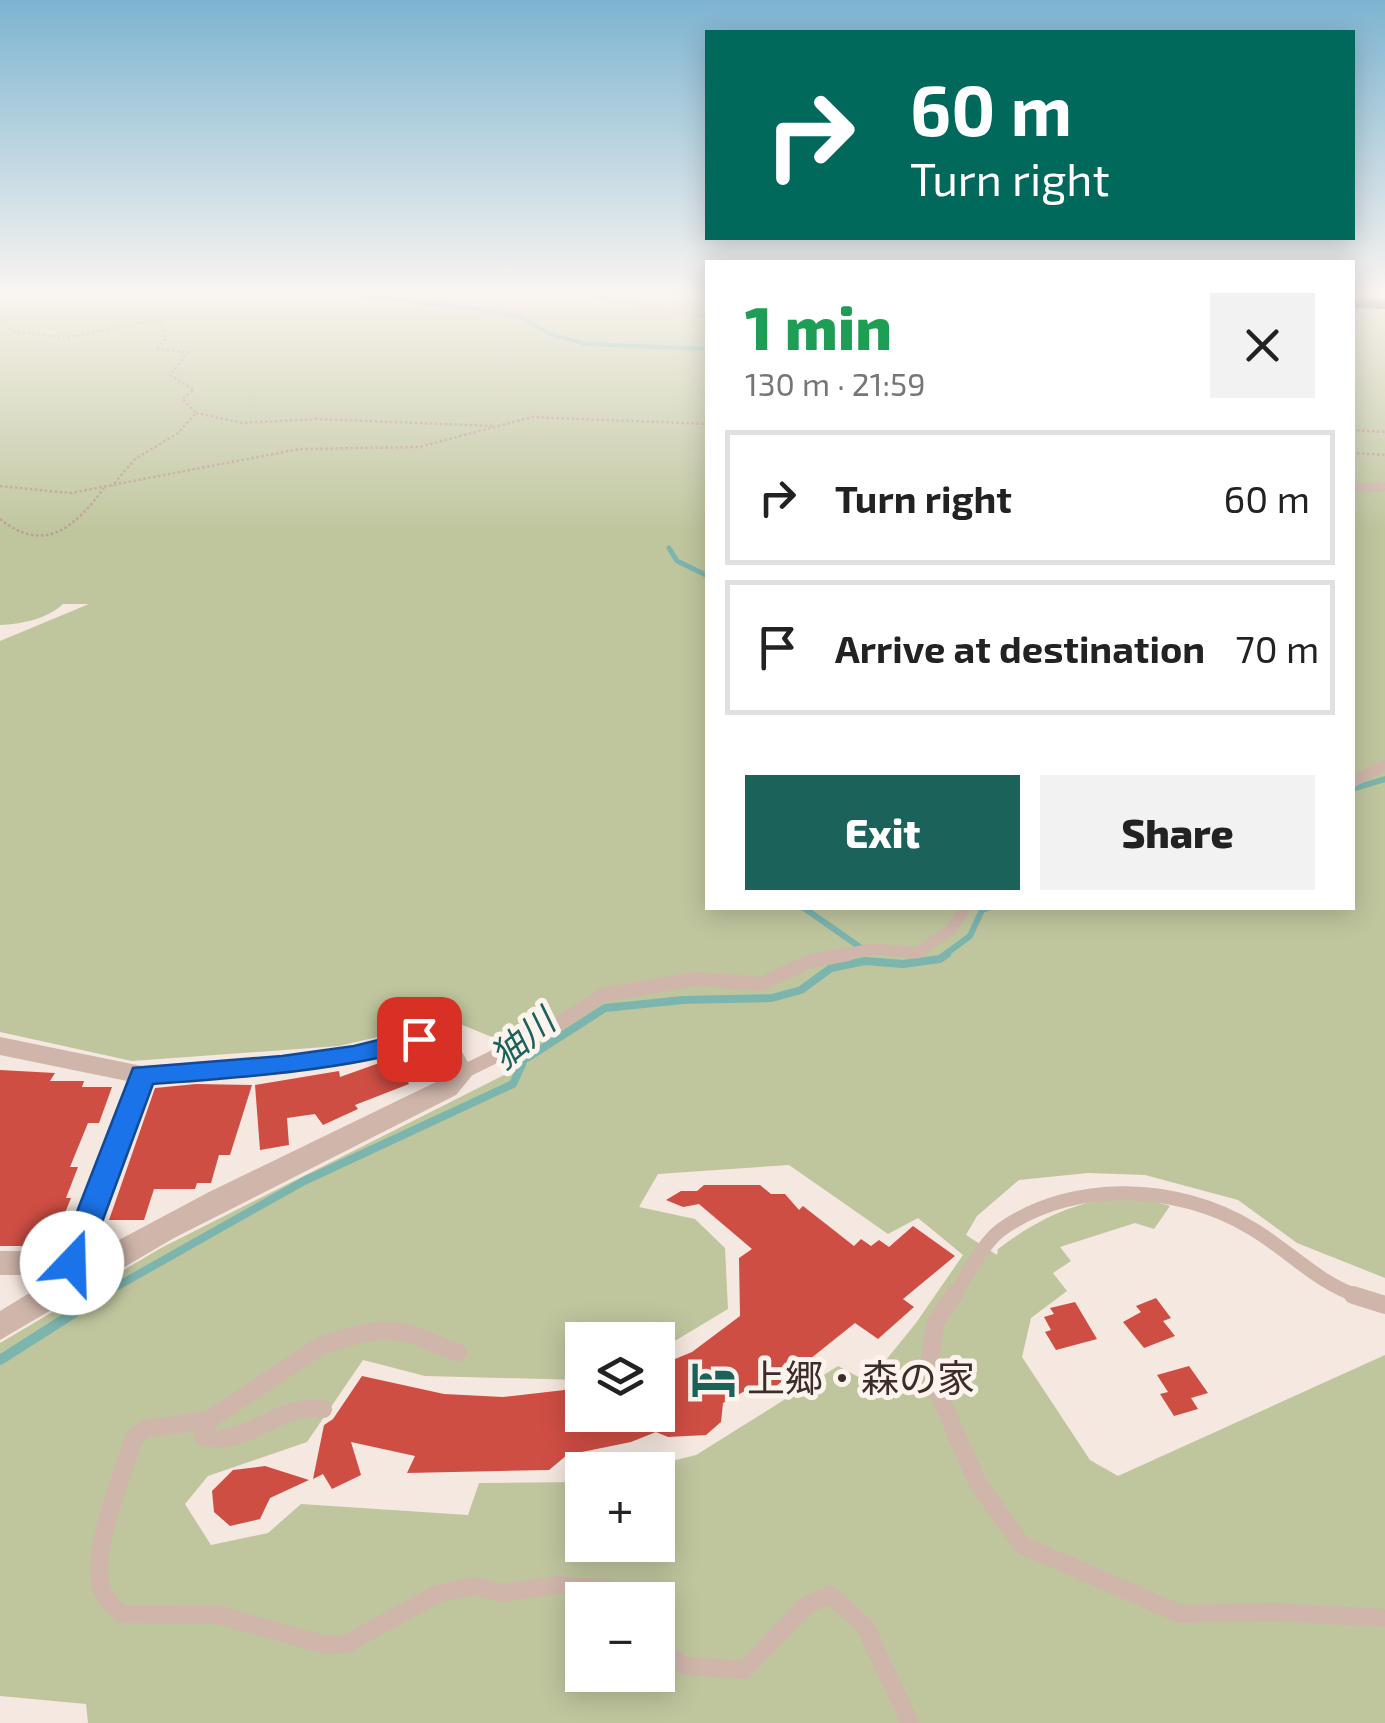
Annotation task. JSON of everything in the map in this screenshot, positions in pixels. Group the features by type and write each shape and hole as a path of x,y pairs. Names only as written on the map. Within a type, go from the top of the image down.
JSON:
{"street":[{"path":"0,1046 142,1075 282,1066 354,1056 439,1034 461,1073 447,1088 80,1266 0,1327"},
{"path":"80,1266 142,1075"},
{"path":"0,1263 80,1266"}],"lane":[{"path":"1355,488 1385,488"},
{"path":"1355,780 1385,765"},
{"path":"461,1073 549,1030 603,995 696,980 761,984 811,960 873,948 917,953 949,931 965,910"},
{"path":"1385,1305 1337,1290 1250,1227 1186,1198 1132,1193 1052,1202 999,1232 936,1321 928,1370 978,1482 1022,1545 1180,1614 1274,1612 1385,1618"},
{"path":"458,1353 408,1333 383,1330 360,1334 322,1345 209,1420 145,1429 134,1438 99,1579 103,1596 121,1614 218,1615 326,1646 346,1644 437,1594 474,1586 502,1593 565,1586"},
{"path":"209,1420 203,1436 218,1443 254,1432 281,1410 297,1405 323,1409"},
{"path":"675,1660 701,1670 744,1670 807,1605 830,1596 865,1626 910,1723"}],"path":[{"path":"172,371 170,374 194,390 182,399 196,412 227,424 314,419 408,426 503,426"},
{"path":"112,486 135,458 173,436 196,412"},
{"path":"0,486 71,493 299,450 419,447 532,417 705,424"},
{"path":"1355,430 1385,432"},
{"path":"1355,452 1385,455"},
{"path":"0,520 12,532 27,538 43,538 62,531 104,488"}],"green space":[{"path":"0,371 705,371 705,910 1355,910 1355,371 1385,371 1385,1278 1297,1243 1238,1200 1145,1175 1088,1173 1019,1180 977,1216 966,1235 997,1255 998,1249 1017,1235 1079,1205 1124,1199 1170,1206 1154,1229 1135,1223 1060,1247 1071,1261 1053,1273 1067,1291 1031,1318 1022,1357 1090,1460 1118,1476 1385,1355 1385,1723 88,1723 86,1704 0,1696 0,1343 161,1248 528,1063 517,1047 450,1020 339,1046 132,1061 0,1032 0,641 89,604 63,604 34,620 0,625","holes":["789,1165 888,1234 918,1218 963,1255 916,1323 868,1382 838,1366 696,1455 675,1460 675,1562 565,1562 565,1482 479,1483 468,1515 301,1504 268,1533 211,1545 185,1504 208,1476 307,1442 363,1360 425,1376 565,1380 565,1322 675,1322 675,1341 728,1309 725,1248 695,1219 639,1207 658,1174"]}],"building":[{"path":"396,1057 409,1084 355,1105 358,1109 323,1125 315,1114 287,1118 289,1145 260,1150 255,1085 339,1071 340,1077"},
{"path":"0,1070 55,1073 50,1081 84,1081 82,1087 112,1087 99,1123 88,1123 70,1167 78,1167 66,1198 71,1198 60,1225 67,1225 59,1246 0,1246"},
{"path":"252,1085 230,1155 219,1155 211,1183 197,1183 195,1189 154,1189 144,1220 109,1220 155,1088"},
{"path":"704,1185 760,1185 771,1194 785,1194 799,1210 803,1206 854,1246 861,1239 871,1246 879,1240 889,1247 913,1226 955,1256 903,1299 914,1307 878,1339 855,1323 765,1395 754,1386 723,1403 721,1422 706,1435 668,1437 656,1432 675,1432 675,1359 692,1352 740,1316 739,1258 752,1249 699,1204 683,1207 666,1200 681,1191 697,1191"},
{"path":"1156,1298 1171,1318 1163,1321 1175,1336 1144,1348 1123,1322 1141,1312 1136,1306"},
{"path":"1075,1302 1097,1339 1056,1350 1045,1332 1051,1330 1044,1317 1054,1314 1050,1308"},
{"path":"1189,1366 1208,1393 1191,1398 1198,1409 1174,1416 1160,1394 1168,1392 1157,1375"},
{"path":"362,1376 444,1394 503,1397 565,1390 565,1432 656,1432 631,1442 565,1452 565,1457 549,1470 407,1473 415,1456 351,1442 361,1475 332,1489 323,1474 313,1479 324,1425 333,1419"},
{"path":"265,1466 309,1480 270,1498 260,1519 230,1526 214,1512 212,1491 233,1470"}],"waterway":[{"path":"669,548 677,561 705,575"},
{"name":"㹨川","path":"1355,788 1385,779"},
{"path":"807,910 864,950"},
{"name":"㹨川","path":"943,956 970,936 982,910"},
{"name":"㹨川","path":"98,1297 304,1181 513,1084 524,1060 605,1008 683,1000 772,998 801,990 831,968 865,961 903,964 940,959 947,954"},
{"name":"㹨川","path":"0,1360 102,1295"}],"place":[{"name":"上郷・森の家","path":"714,1379"}],"route":[{"path":"72,1263 142,1075 282,1066 354,1056 419,1039"}]}
